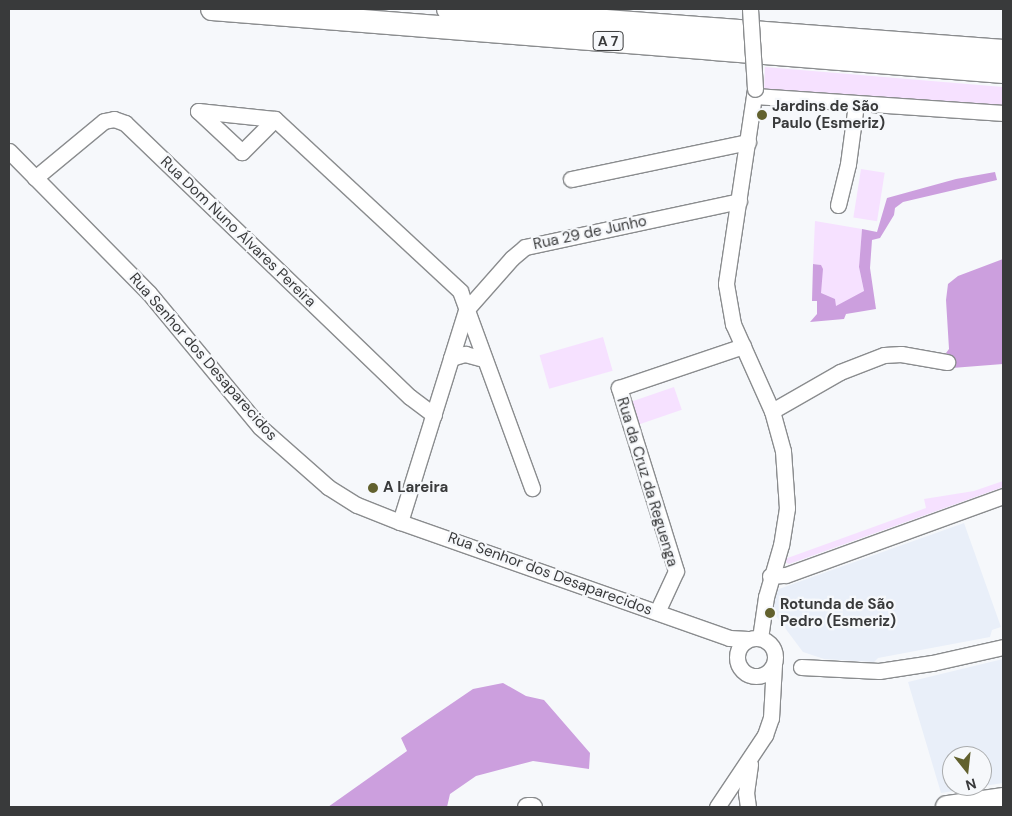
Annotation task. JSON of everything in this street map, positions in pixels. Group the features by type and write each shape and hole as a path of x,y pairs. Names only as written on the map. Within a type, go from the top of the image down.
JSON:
{"highway":[{"name":"A 7","path":"212,9 1003,72"},
{"name":"A 7","path":"448,9 1003,51"},
{"path":"947,807 1003,799"}],"main road":[{"path":"527,807 532,807"}],"street":[{"path":"750,9 755,93 726,284 728,306 743,346 772,411 783,451 787,508 781,545 770,576 754,639 737,650 736,658 740,668 772,701"},
{"path":"755,93 856,104 1003,113"},
{"path":"838,205 848,164 856,104"},
{"name":"Rua Dom Nuno Álvares Pereira","path":"35,178 104,121 114,119 125,123 410,398 434,415"},
{"path":"275,119 460,291 532,488"},
{"path":"571,179 748,142"},
{"name":"Rua Senhor dos Desaparecidos","path":"9,151 149,292 260,427 328,487 357,505 400,522 704,627 729,638 754,639"},
{"name":"Rua 29 de Junho","path":"466,310 526,247 739,201"},
{"path":"400,522 466,310"},
{"name":"Rua da Cruz da Reguenga","path":"657,612 676,571 618,388 743,346"},
{"path":"451,358 465,354 484,359"},
{"path":"772,411 840,372 884,355 901,354 947,362"},
{"path":"770,576 786,575 1003,496"},
{"name":"Rua Senhor dos Desaparecidos","path":"704,627 736,658"},
{"path":"717,807 751,760 765,735 772,701 774,651 754,639"},
{"path":"802,667 879,671 932,663 1003,647"},
{"path":"748,675 763,675 774,665"},
{"path":"748,807 746,793 751,760"}],"shaded area":[{"path":"765,67 1003,87 1003,108 764,93"},
{"path":"861,169 885,173 877,221 853,217"},
{"path":"995,172 997,180 903,202 895,208 894,215 880,238 872,240 870,268 876,309 846,314 844,319 810,322 817,314 817,301 812,301 813,264 821,265 823,269 821,293 835,299 836,306 864,291 859,267 862,229 877,232 887,198 956,179"},
{"path":"815,221 862,229 859,267 864,292 836,307 820,293 821,265 813,264"},
{"path":"1003,259 1003,364 952,368 951,356 946,353 949,349 946,300 948,284 958,276"},
{"path":"603,337 613,371 549,389 540,355"},
{"path":"674,387 682,410 637,425 630,402"},
{"path":"1003,481 1003,487 789,564 782,560 926,508 924,499 974,491"},
{"path":"964,523 1001,627 992,630 990,637 878,658 874,662 824,659 803,652 776,616 772,606 776,590"},
{"path":"1003,659 1003,783 992,785 992,746 942,746 941,793 908,682"},
{"path":"503,683 526,696 544,700 590,753 589,769 533,761 476,776 450,794 447,807 328,807 407,751 401,738 473,689"}],"place":[{"name":"Jardins de São Paulo (Esmeriz)","path":"762,115"},
{"name":"A Lareira","path":"373,488"},
{"name":"Rotunda de São Pedro (Esmeriz)","path":"770,613"}]}
